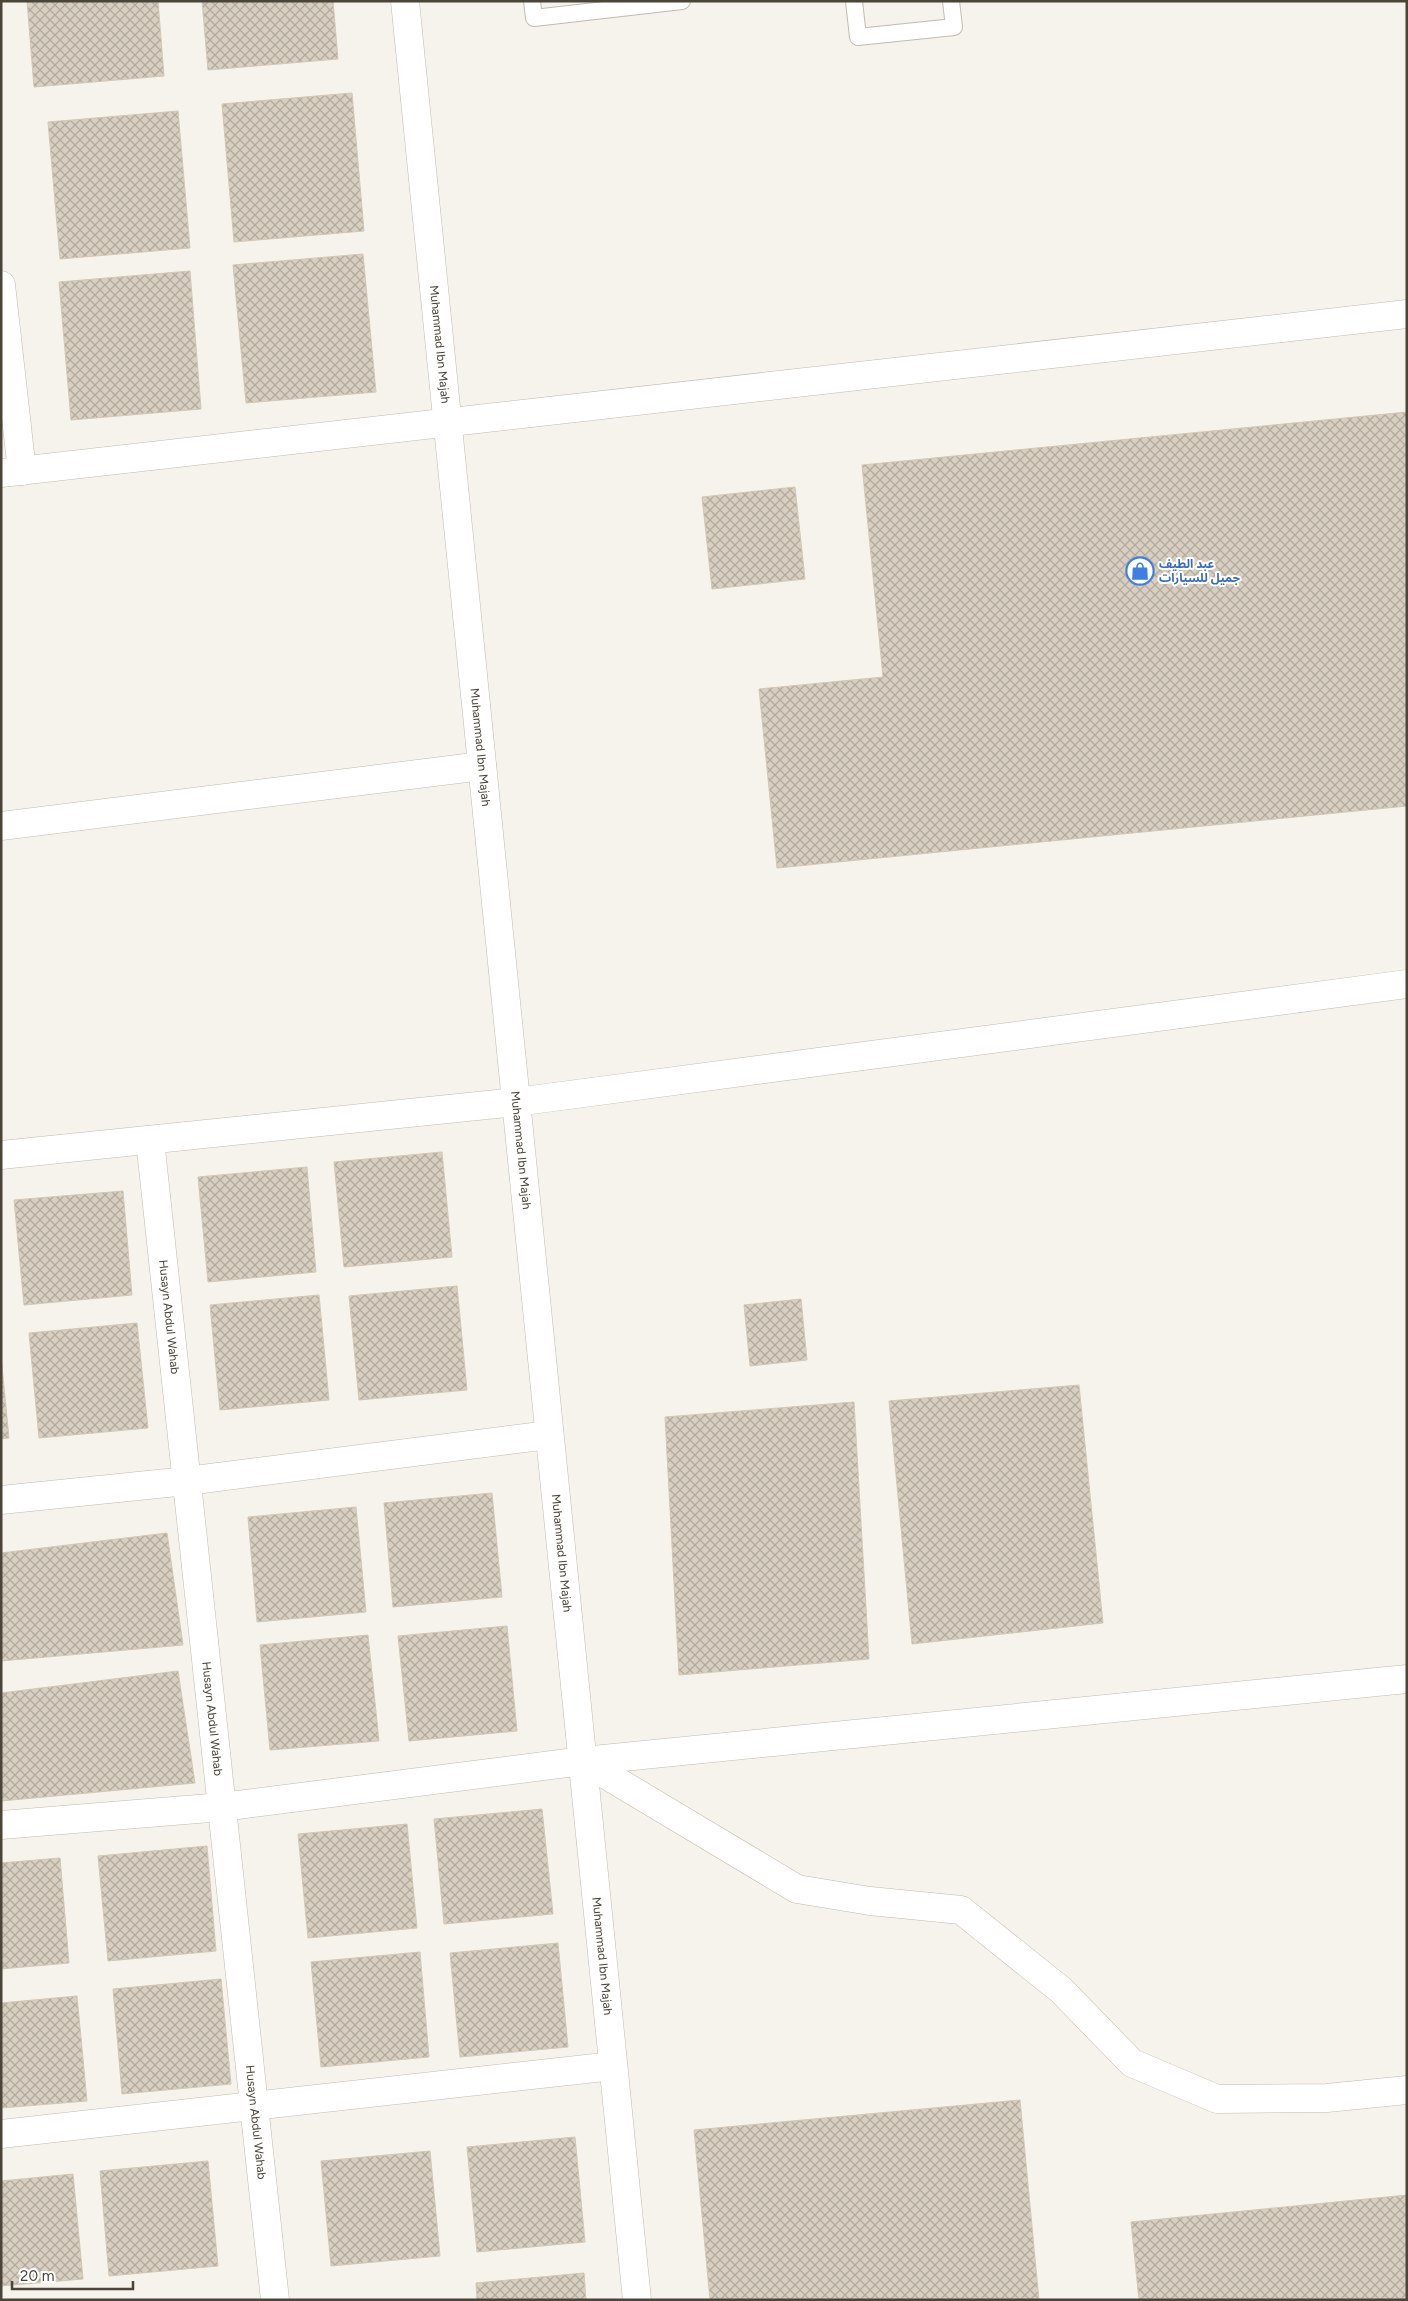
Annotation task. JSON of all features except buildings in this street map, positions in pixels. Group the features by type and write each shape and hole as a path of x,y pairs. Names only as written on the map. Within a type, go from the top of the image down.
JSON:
{"street":[{"name":"Muhammad Ibn Majah","path":"405,1 637,2300"},
{"path":"1,284 12,472 1407,314"},
{"path":"1,826 482,766"},
{"path":"1,1155 516,1102 1407,984"},
{"name":"Husayn Abdul Wahab","path":"150,1140 275,2300"},
{"path":"1,1500 186,1482 549,1435"},
{"path":"1,1825 222,1807 583,1761 1407,1679"},
{"path":"583,1761 797,1889 870,1901 961,1910 1061,1990 1132,2063 1217,2098 1327,2098 1407,2090"},
{"path":"1,2134 613,2066"}],"lane":[{"path":"532,1 534,18 682,1"},
{"path":"854,1 858,37 954,27 951,1"}],"place":[{"name":"عبد الطيف جميل للسيارات","path":"1140,571"}]}
